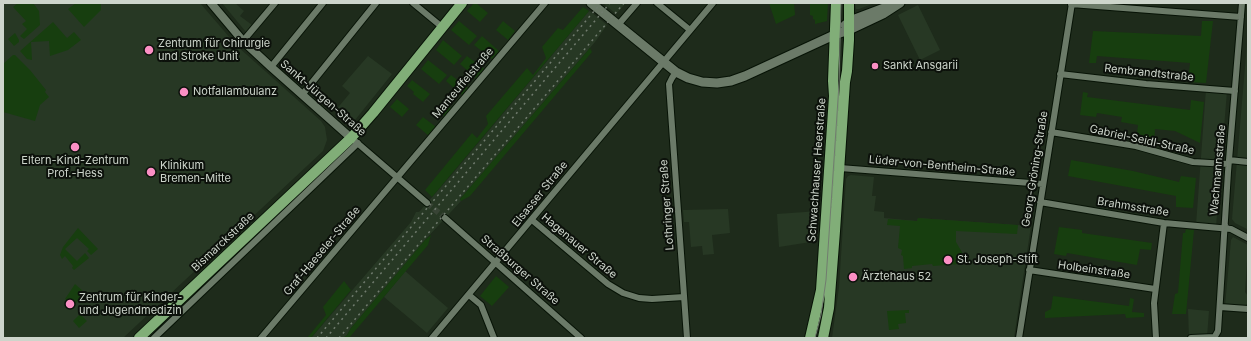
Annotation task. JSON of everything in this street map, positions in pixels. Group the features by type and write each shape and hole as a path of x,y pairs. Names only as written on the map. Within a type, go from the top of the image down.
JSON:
{"main road":[{"name":"Bismarckstraße","path":"139,338 324,163 354,140 372,114 462,3"},
{"path":"591,3 676,72 688,78 702,82 717,83 731,81 834,35 889,5 900,3"},
{"name":"Schwachhauser Heerstraße","path":"810,338 821,290 834,96 833,81 836,3"},
{"name":"Schwachhauser Heerstraße","path":"823,338 829,308 840,168 845,82 847,71 849,3"}],"street":[{"name":"Sankt-Jürgen-Straße","path":"211,3 244,41 270,67 427,203"},
{"path":"244,41 274,3"},
{"path":"270,67 323,3"},
{"path":"302,95 376,3"},
{"path":"413,3 442,27"},
{"name":"Manteuffelstraße","path":"398,177 544,3"},
{"path":"618,25 637,3"},
{"path":"657,3 690,30"},
{"name":"Elsasser Straße","path":"432,338 713,3"},
{"path":"1072,3 1241,17"},
{"name":"Georg-Gröning-Straße","path":"1019,338 1072,3"},
{"name":"Wachmannstraße","path":"1214,337 1218,331 1224,229 1242,3"},
{"name":"Lothringer Straße","path":"676,72 669,84 687,338"},
{"name":"Rembrandtstraße","path":"1060,74 1146,84 1235,91"},
{"name":"Gabriel-Seidl-Straße","path":"1051,132 1136,146 1193,162 1248,162"},
{"name":"Bismarckstraße","path":"154,338 322,177 354,140"},
{"path":"322,177 324,163"},
{"name":"Lüder-von-Bentheim-Straße","path":"840,168 1043,184"},
{"name":"Graf-Haeseler-Straße","path":"261,338 398,177"},
{"name":"Brahmsstraße","path":"1040,202 1164,223 1234,230 1248,238"},
{"name":"Straßburger Straße","path":"445,218 581,338"},
{"name":"Hagenauer Straße","path":"532,220 608,284 623,293 639,298 652,299 684,297"},
{"path":"1156,338 1154,303 1164,223"},
{"name":"Holbeinstraße","path":"1029,270 1155,289"},
{"path":"469,295 481,305 494,338"},
{"path":"1220,307 1248,309"},
{"path":"1191,338 1214,337"}],"shaded area":[{"name":"Klinikum Bremen-Mitte","path":"3,3 200,3 237,46 321,121 325,127 327,140 323,151 123,338 3,338"},
{"path":"222,3 235,3 244,11 240,16 252,25 246,32"},
{"path":"603,3 626,3 616,14"},
{"path":"855,3 875,3 856,9"},
{"path":"918,5 940,50 920,60 898,15"},
{"path":"589,11 607,25 595,42 460,199 461,201 425,240 351,328 347,335 343,338 311,338 411,222 416,212 419,212 454,172"},
{"path":"1247,44 1247,229 1235,223 1232,219"},
{"path":"368,56 392,74 351,125 335,111 350,93 342,86"},
{"path":"1206,89 1227,91 1216,227 1196,225"},
{"name":"St. Joseph-Stift","path":"851,175 874,177 872,196 876,196 874,211 884,212 884,218 917,221 918,218 1031,226 1014,338 832,338 839,287 846,179"},
{"path":"728,209 730,233 712,235 714,254 703,255 702,246 691,247 689,222 684,222 683,210"},
{"path":"819,211 817,241 779,247 777,214"},
{"path":"1233,237 1248,245 1245,292 1248,296 1248,303 1244,307 1225,306 1231,240"},
{"path":"405,271 448,308 427,333 384,297"},
{"path":"1188,309 1209,311 1207,337 1189,338"}],"green space":[{"path":"18,3 33,3 39,11 40,25 24,39 20,36 27,29 22,24 26,21 13,7"},
{"path":"76,3 101,3 101,10 84,27 68,9"},
{"path":"474,3 488,13 480,22 467,11"},
{"path":"769,3 794,3 795,15 776,24"},
{"path":"810,3 828,3 827,21 815,24 813,16 810,15"},
{"path":"583,7 589,11 432,197 425,190 472,133 477,138 488,124 486,116 527,68 533,75 546,58 542,47 558,28 563,30"},
{"path":"459,21 477,36 469,45 451,30"},
{"path":"503,21 515,31 508,40 496,30"},
{"path":"1202,21 1213,21 1206,83 1188,82 1190,63 1097,56 1096,63 1089,63 1093,31 1201,36"},
{"path":"53,22 67,38 74,32 81,40 68,50 50,56 49,41 31,42 32,60 27,59 20,51"},
{"path":"15,33 19,42 14,46 8,39"},
{"path":"482,36 499,51 492,59 474,45"},
{"path":"443,40 462,56 454,65 436,50"},
{"path":"590,48 592,52 470,196 461,201 460,199"},
{"path":"15,55 30,70 46,90 45,92 49,97 40,105 35,121 3,112 3,64"},
{"path":"467,56 484,69 476,78 460,64"},
{"path":"428,60 447,75 439,84 421,69"},
{"path":"451,75 468,88 462,95 446,81"},
{"path":"412,80 430,94 423,102 413,94 414,92 407,86"},
{"path":"1083,92 1088,93 1087,97 1190,110 1191,100 1204,102 1200,143 1175,131 1155,129 1154,143 1136,141 1138,125 1121,122 1122,117 1097,113 1096,117 1080,115"},
{"path":"397,99 409,109 402,117 390,107"},
{"path":"443,101 451,108 445,117 436,109"},
{"path":"423,117 436,127 429,136 416,125"},
{"path":"1071,160 1133,171 1179,182 1181,176 1196,178 1193,208 1176,207 1176,196 1068,176"},
{"path":"918,218 1018,225 1017,234 956,231 956,242 963,254 960,257 961,264 933,266 932,264 912,266 912,268 904,269 903,256 901,255 902,250 898,248 900,226 887,225 888,219 917,221"},
{"path":"1059,227 1082,230 1082,233 1152,243 1151,250 1140,249 1137,265 1067,253 1066,256 1054,254"},
{"path":"78,228 98,249 91,255 87,251 89,249 77,238 65,249 77,261 85,253 89,258 74,270 72,268 73,266 65,256 62,259 60,255 63,247"},
{"path":"1186,229 1194,230 1186,314 1172,314 1175,294 1178,293 1183,233 1185,233"},
{"path":"431,235 428,245 349,338 343,338 425,240"},
{"path":"496,276 509,287 492,306 480,296"},
{"path":"344,281 351,290 311,338 307,338 326,315 323,307"},
{"path":"75,284 84,292 74,306 65,299"},
{"path":"1053,296 1129,306 1130,298 1134,299 1132,312 1144,313 1144,317 1126,318 1125,314 1045,318 1045,312 1051,309"},
{"path":"909,310 909,313 905,313 906,323 898,324 899,329 889,330 887,311"},
{"path":"80,314 87,321 79,328 73,321"}],"tunnel":[{"path":"427,203 445,218"}],"tram line":[{"path":"815,338 821,315 826,280 839,84 841,3"},
{"path":"1216,338 1222,260 1223,222 1241,3"},
{"path":"1224,215 1226,223 1229,227 1248,239"}],"railway":[{"path":"317,338 601,3"},
{"path":"326,338 610,3"},
{"path":"339,338 624,3"}],"place":[{"name":"Zentrum für Chirurgie und Stroke Unit","path":"149,50"},
{"name":"Sankt Ansgarii","path":"875,66"},
{"name":"Notfallambulanz","path":"184,92"},
{"name":"Eltern-Kind-Zentrum Prof.-Hess","path":"75,147"},
{"name":"Klinikum Bremen-Mitte","path":"151,172"},
{"name":"St. Joseph-Stift","path":"948,260"},
{"name":"Ärztehaus 52","path":"853,277"},
{"name":"Zentrum für Kinder- und Jugendmedizin","path":"70,304"}]}
